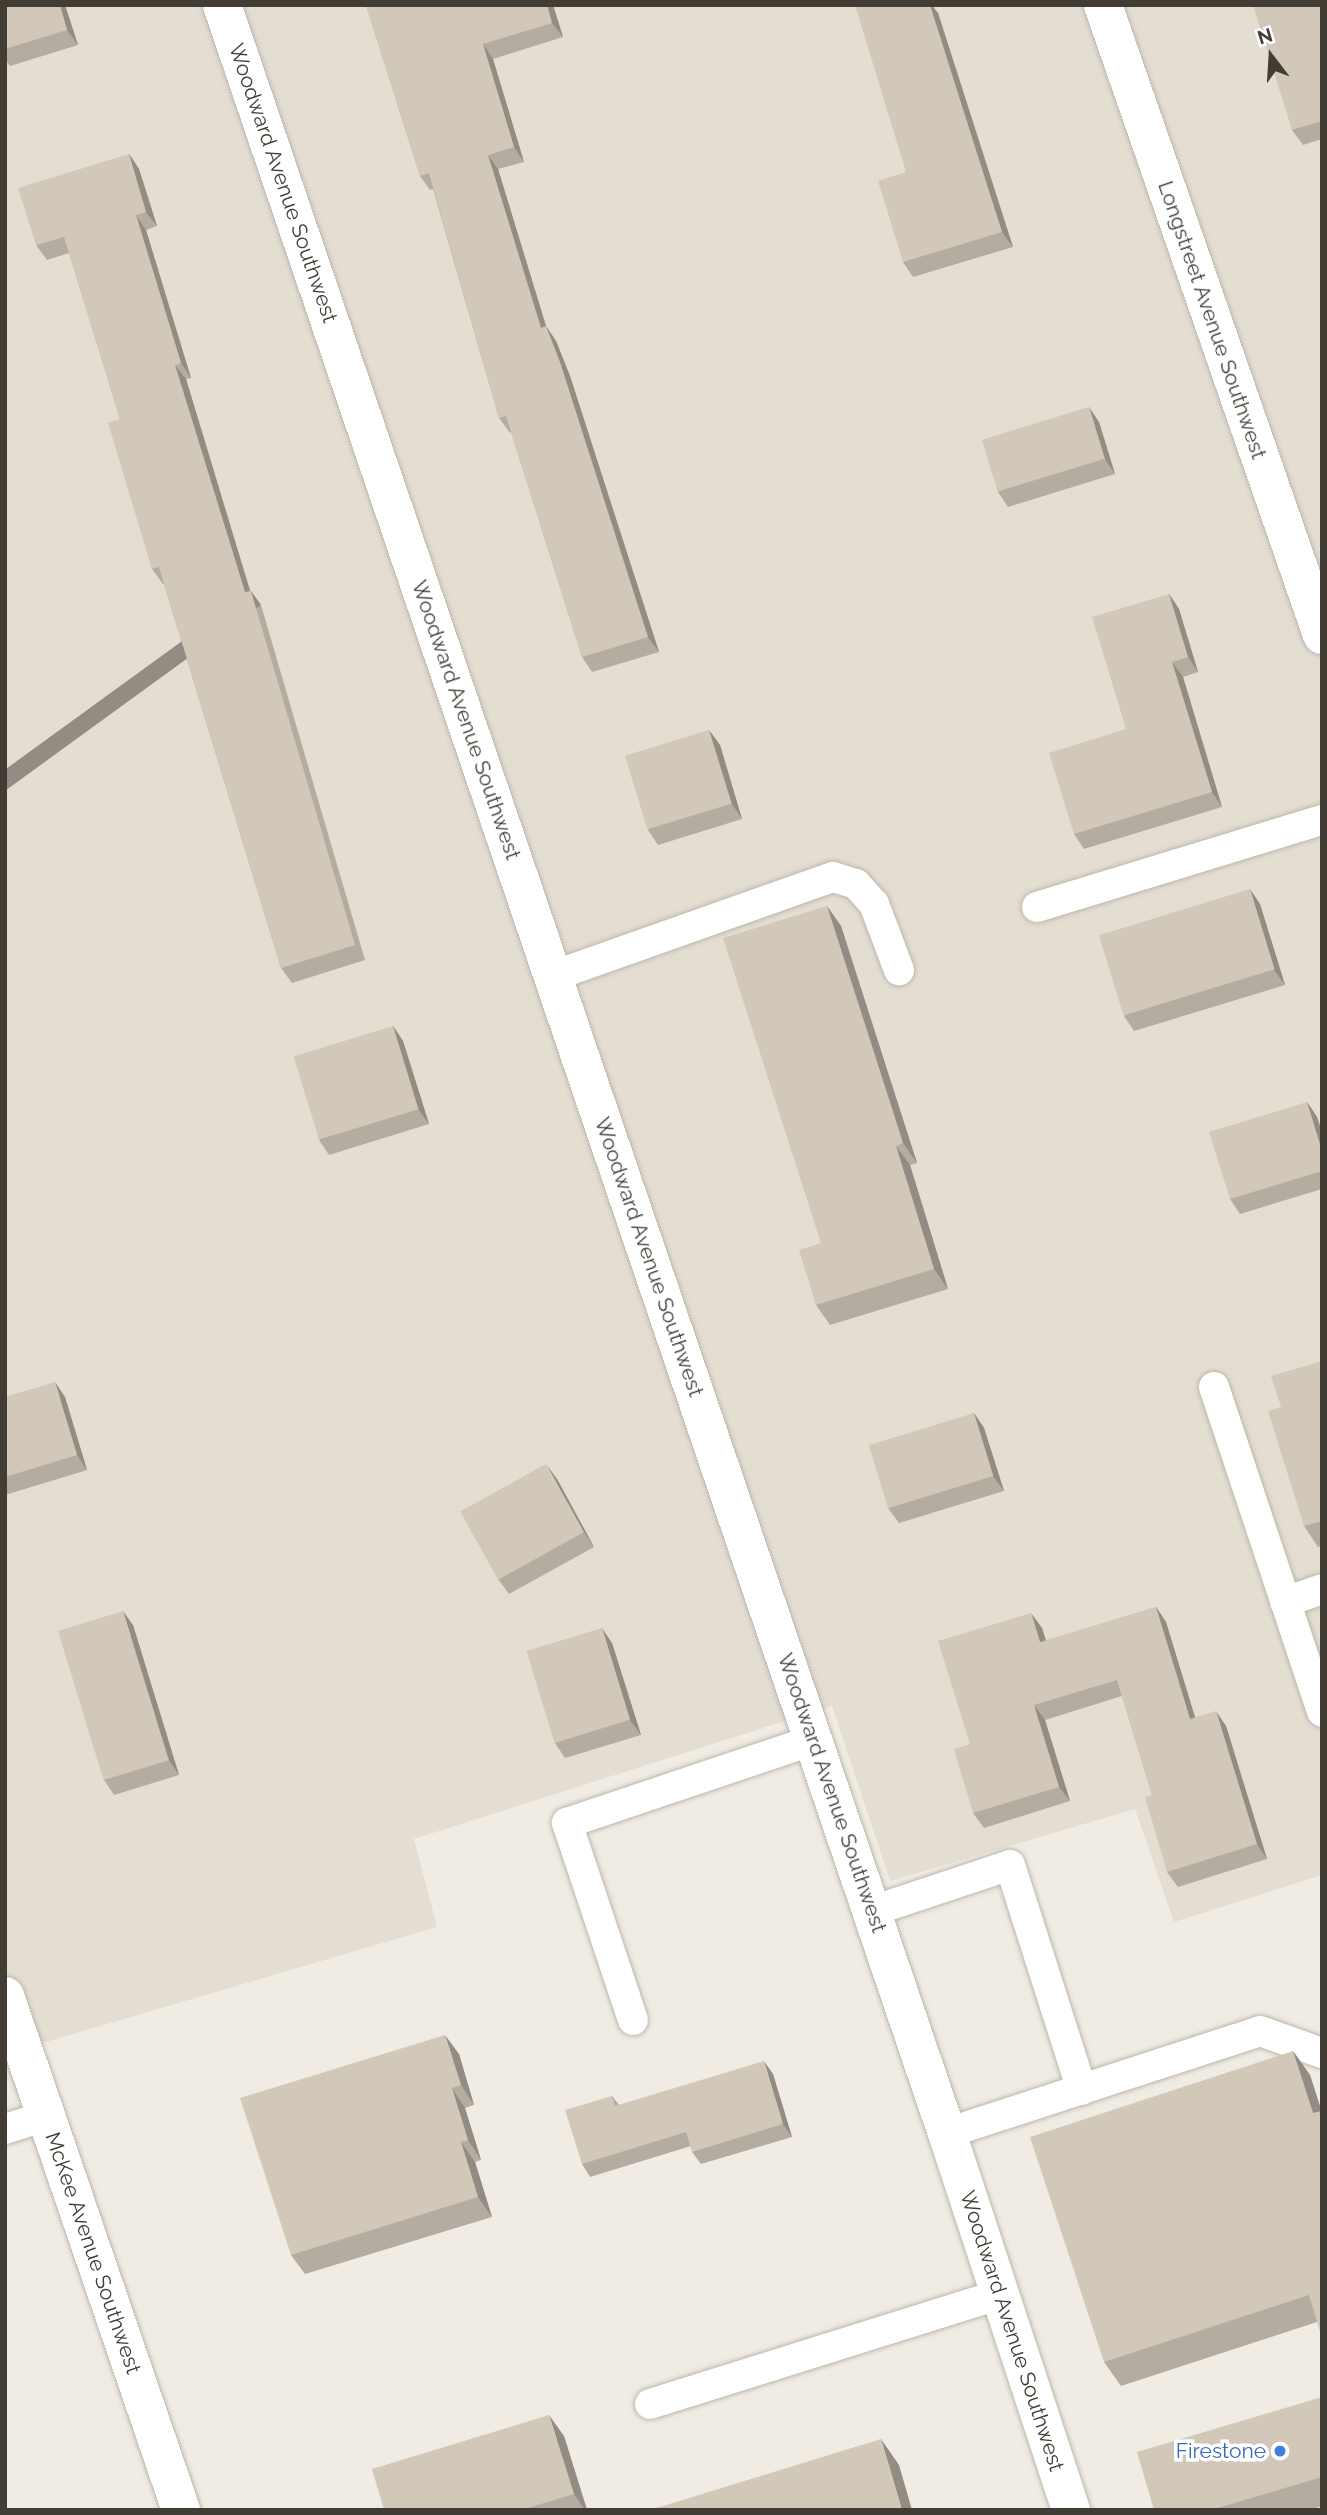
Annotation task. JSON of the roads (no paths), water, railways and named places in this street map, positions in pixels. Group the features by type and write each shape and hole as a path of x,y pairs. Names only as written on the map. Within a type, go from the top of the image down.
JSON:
{"street":[{"name":"Woodward Avenue Southwest","path":"222,5 872,1910 1071,2510"},
{"name":"Longstreet Avenue Southwest","path":"1103,5 1322,635"},
{"name":"McKee Avenue Southwest","path":"5,1996 181,2510"}],"lane":[{"path":"1037,907 1322,820"},
{"path":"553,976 833,877 856,884 874,904 899,970"},
{"path":"1214,1387 1322,1712"},
{"path":"1285,1602 1322,1590"},
{"path":"633,2020 567,1823 814,1740"},
{"path":"872,1910 1010,1865 1082,2090"},
{"path":"947,2133 1261,2031 1322,2053"},
{"path":"5,2129 46,2116"},
{"path":"650,2404 1000,2294"}],"place":[{"name":"Firestone","path":"1280,2451"}]}
